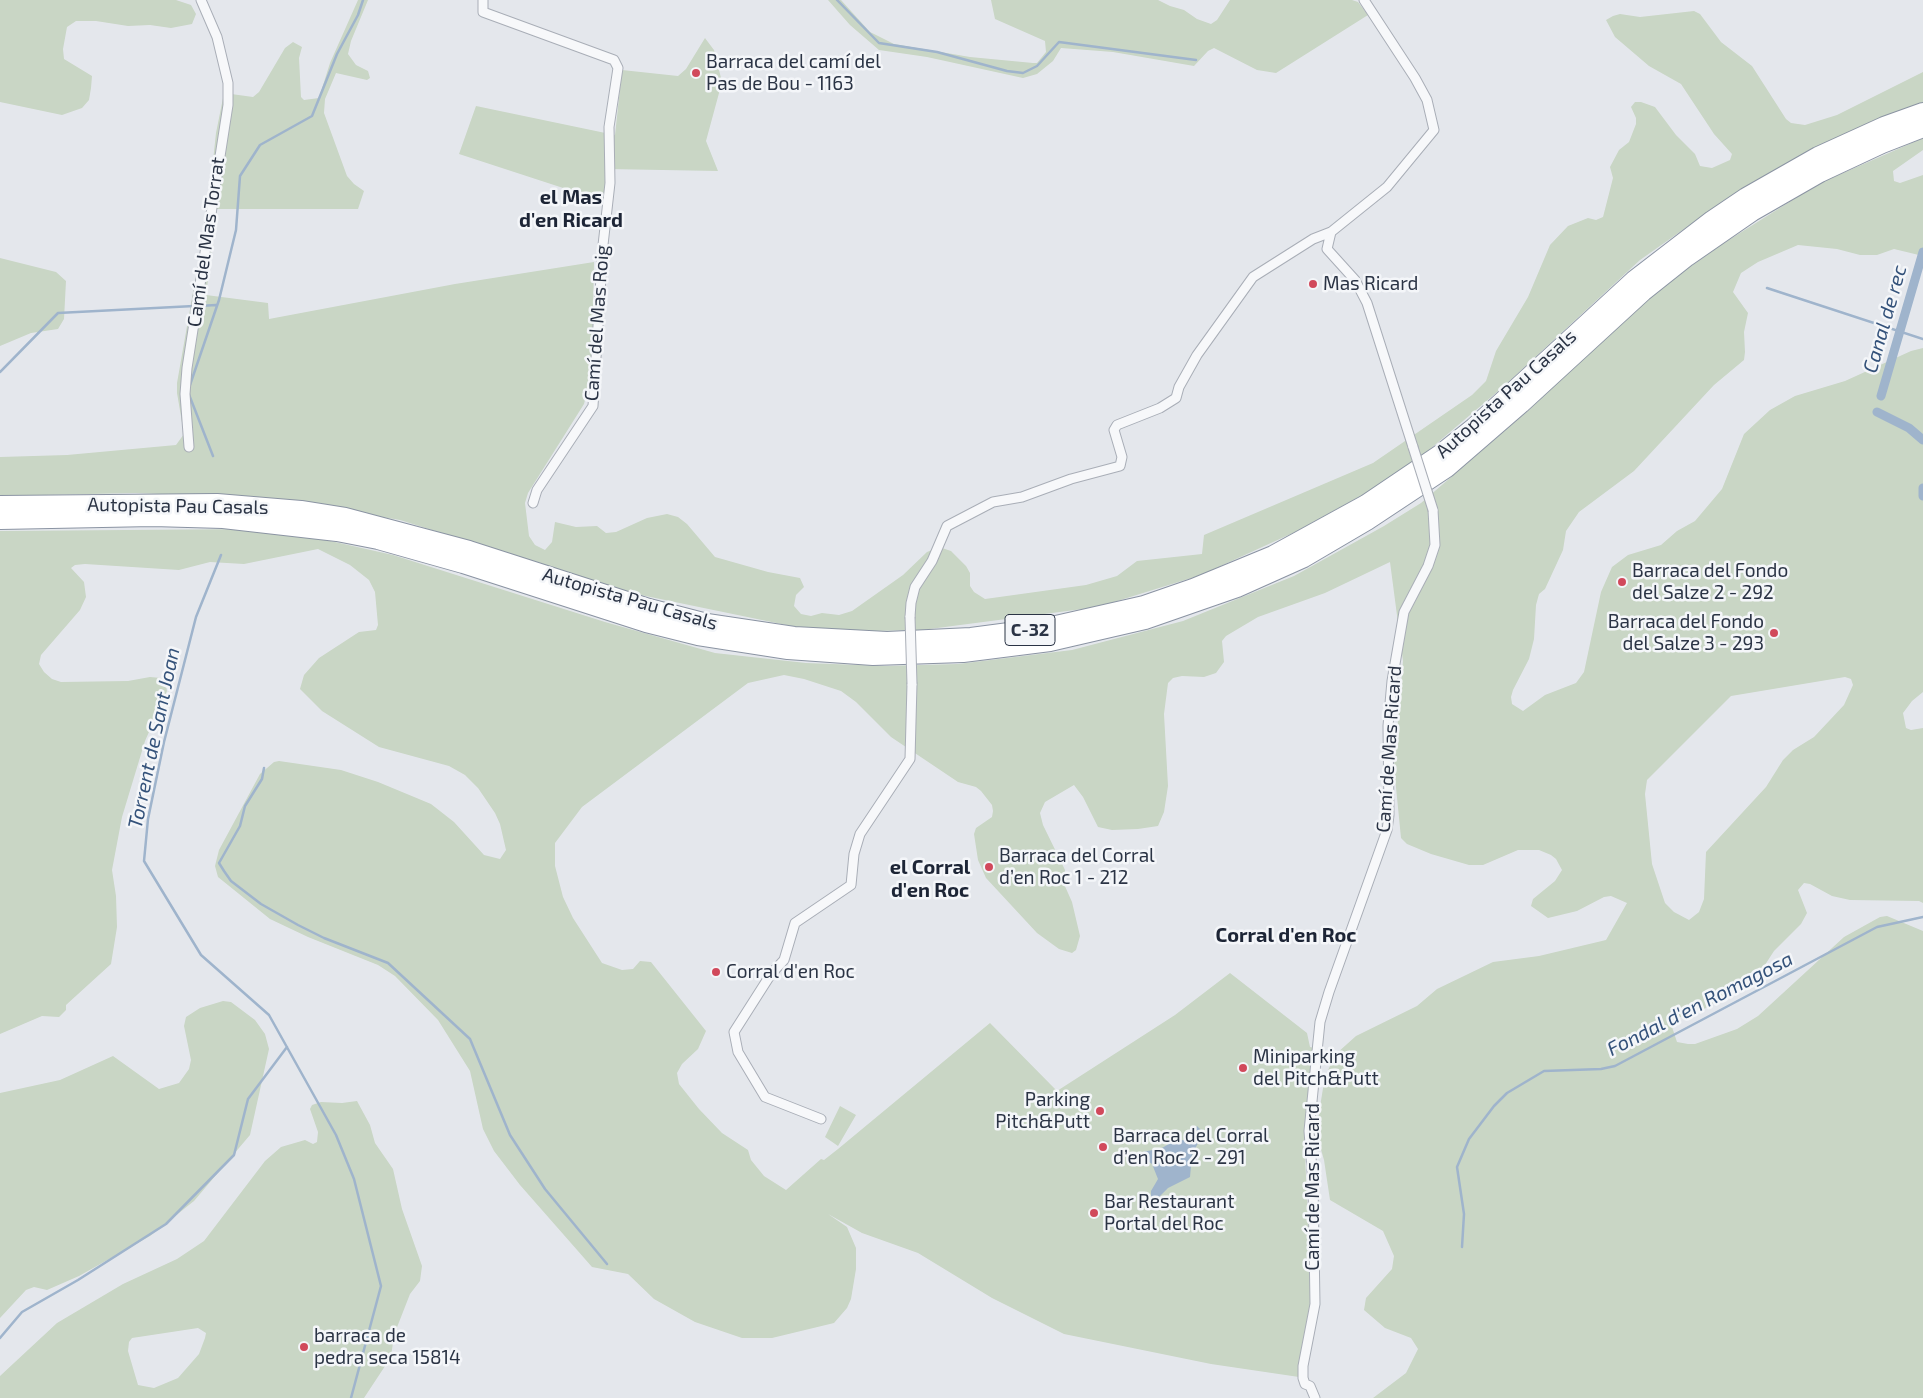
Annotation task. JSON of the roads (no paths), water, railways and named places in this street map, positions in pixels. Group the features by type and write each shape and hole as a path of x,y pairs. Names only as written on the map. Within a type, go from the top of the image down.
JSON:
{"highway":[{"name":"Autopista Pau Casals","path":"0,505 152,502 217,503 327,514 388,527 469,550 649,608 707,623 794,636 887,641 971,637 1047,627 1144,604 1193,588 1306,539 1366,504 1440,454 1474,427 1634,280 1712,220 1746,197 1818,156 1884,126 1923,112"},
{"name":"Autopista Pau Casals","path":"0,520 152,517 223,519 337,532 378,540 463,564 646,623 698,636 788,650 873,656 963,653 1058,640 1145,620 1237,588 1304,558 1367,521 1447,468 1642,292 1687,257 1752,212 1820,173 1882,144 1923,128"}],"street":[{"name":"Camí del Mas Torrat","path":"189,447 185,394 187,368 228,105 228,83 217,38 200,0"},
{"name":"Camí del Mas Roig","path":"483,0 483,12 614,60 618,68 609,128 610,183 603,245 593,406 536,490 533,503"},
{"path":"821,1119 765,1097 738,1052 734,1032 771,974 784,960 796,923 851,885 854,854 860,834 910,759 912,684 910,617 915,587 932,561 947,526 993,502 1022,497 1071,479 1120,466 1122,457 1114,430 1117,425 1160,408 1176,398 1179,387 1197,355 1252,277 1313,239 1332,232 1387,187 1434,130 1427,100 1416,78 1364,0"},
{"name":"Camí de Mas Ricard","path":"1314,1398 1310,1386 1305,1384 1303,1366 1315,1304 1313,1183 1309,1131 1320,1022 1387,830 1389,815 1388,726 1392,681 1404,612 1428,566 1435,545 1433,510 1367,303 1355,280 1327,249 1332,232"}],"water":[{"path":"1197,1126 1201,1130 1199,1141 1192,1155 1190,1177 1168,1188 1155,1201 1151,1199 1151,1191 1158,1179 1152,1164 1145,1159 1143,1152 1162,1148 1172,1142 1188,1141"}],"waterway":[{"name":"Torrent de Sant Joan","path":"190,385 219,300 236,230 240,176 260,145 312,116 337,54 358,15 363,0"},
{"path":"837,0 879,43 937,52 1007,71 1023,73 1037,66 1059,42 1196,60"},
{"name":"Canal de rec","path":"1881,396 1923,252"},
{"path":"1767,288 1923,339"},
{"path":"199,306 216,305"},
{"path":"0,372 58,313 194,306"},
{"name":"Torrent de Sant Joan","path":"188,392 213,456"},
{"name":"Canal de rec","path":"1877,412 1909,428 1923,440"},
{"name":"Canal de rec","path":"1923,488 1923,496"},
{"name":"Torrent de Sant Joan","path":"221,555 196,617 164,742 148,819 144,861 201,955 269,1015 336,1135 354,1179 381,1286 351,1398"},
{"path":"264,768 262,779 245,806 240,826 219,863 224,871 231,881 261,904 298,925 324,938 388,963 470,1039 510,1135 545,1189 607,1264"},
{"name":"Fondal d'en Romagosa","path":"1462,1247 1464,1214 1457,1167 1469,1139 1494,1106 1507,1093 1544,1071 1601,1069 1615,1066 1877,927 1923,917"},
{"path":"0,1338 22,1312 78,1280 166,1224 234,1155 248,1099 287,1047"}],"place":[{"name":"Barraca del camí del Pas de Bou - 1163","path":"696,73"},
{"name":"Mas Ricard","path":"1313,284"},
{"name":"Barraca del Fondo del Salze 2 - 292","path":"1622,582"},
{"name":"Barraca del Fondo del Salze 3 - 293","path":"1774,633"},
{"name":"Barraca del Corral d’en Roc 1 - 212","path":"989,867"},
{"name":"Corral d'en Roc","path":"716,972"},
{"name":"Miniparking del Pitch&Putt","path":"1243,1068"},
{"name":"Parking Pitch&Putt","path":"1100,1111"},
{"name":"Barraca del Corral d’en Roc 2 - 291","path":"1103,1147"},
{"name":"Bar Restaurant Portal del Roc","path":"1094,1213"},
{"name":"barraca de pedra seca 15814","path":"304,1347"}],"district":[{"name":"el Mas d'en Ricard","path":"571,208"},
{"name":"el Corral d'en Roc","path":"930,878"},
{"name":"Corral d'en Roc","path":"1286,935"}]}
